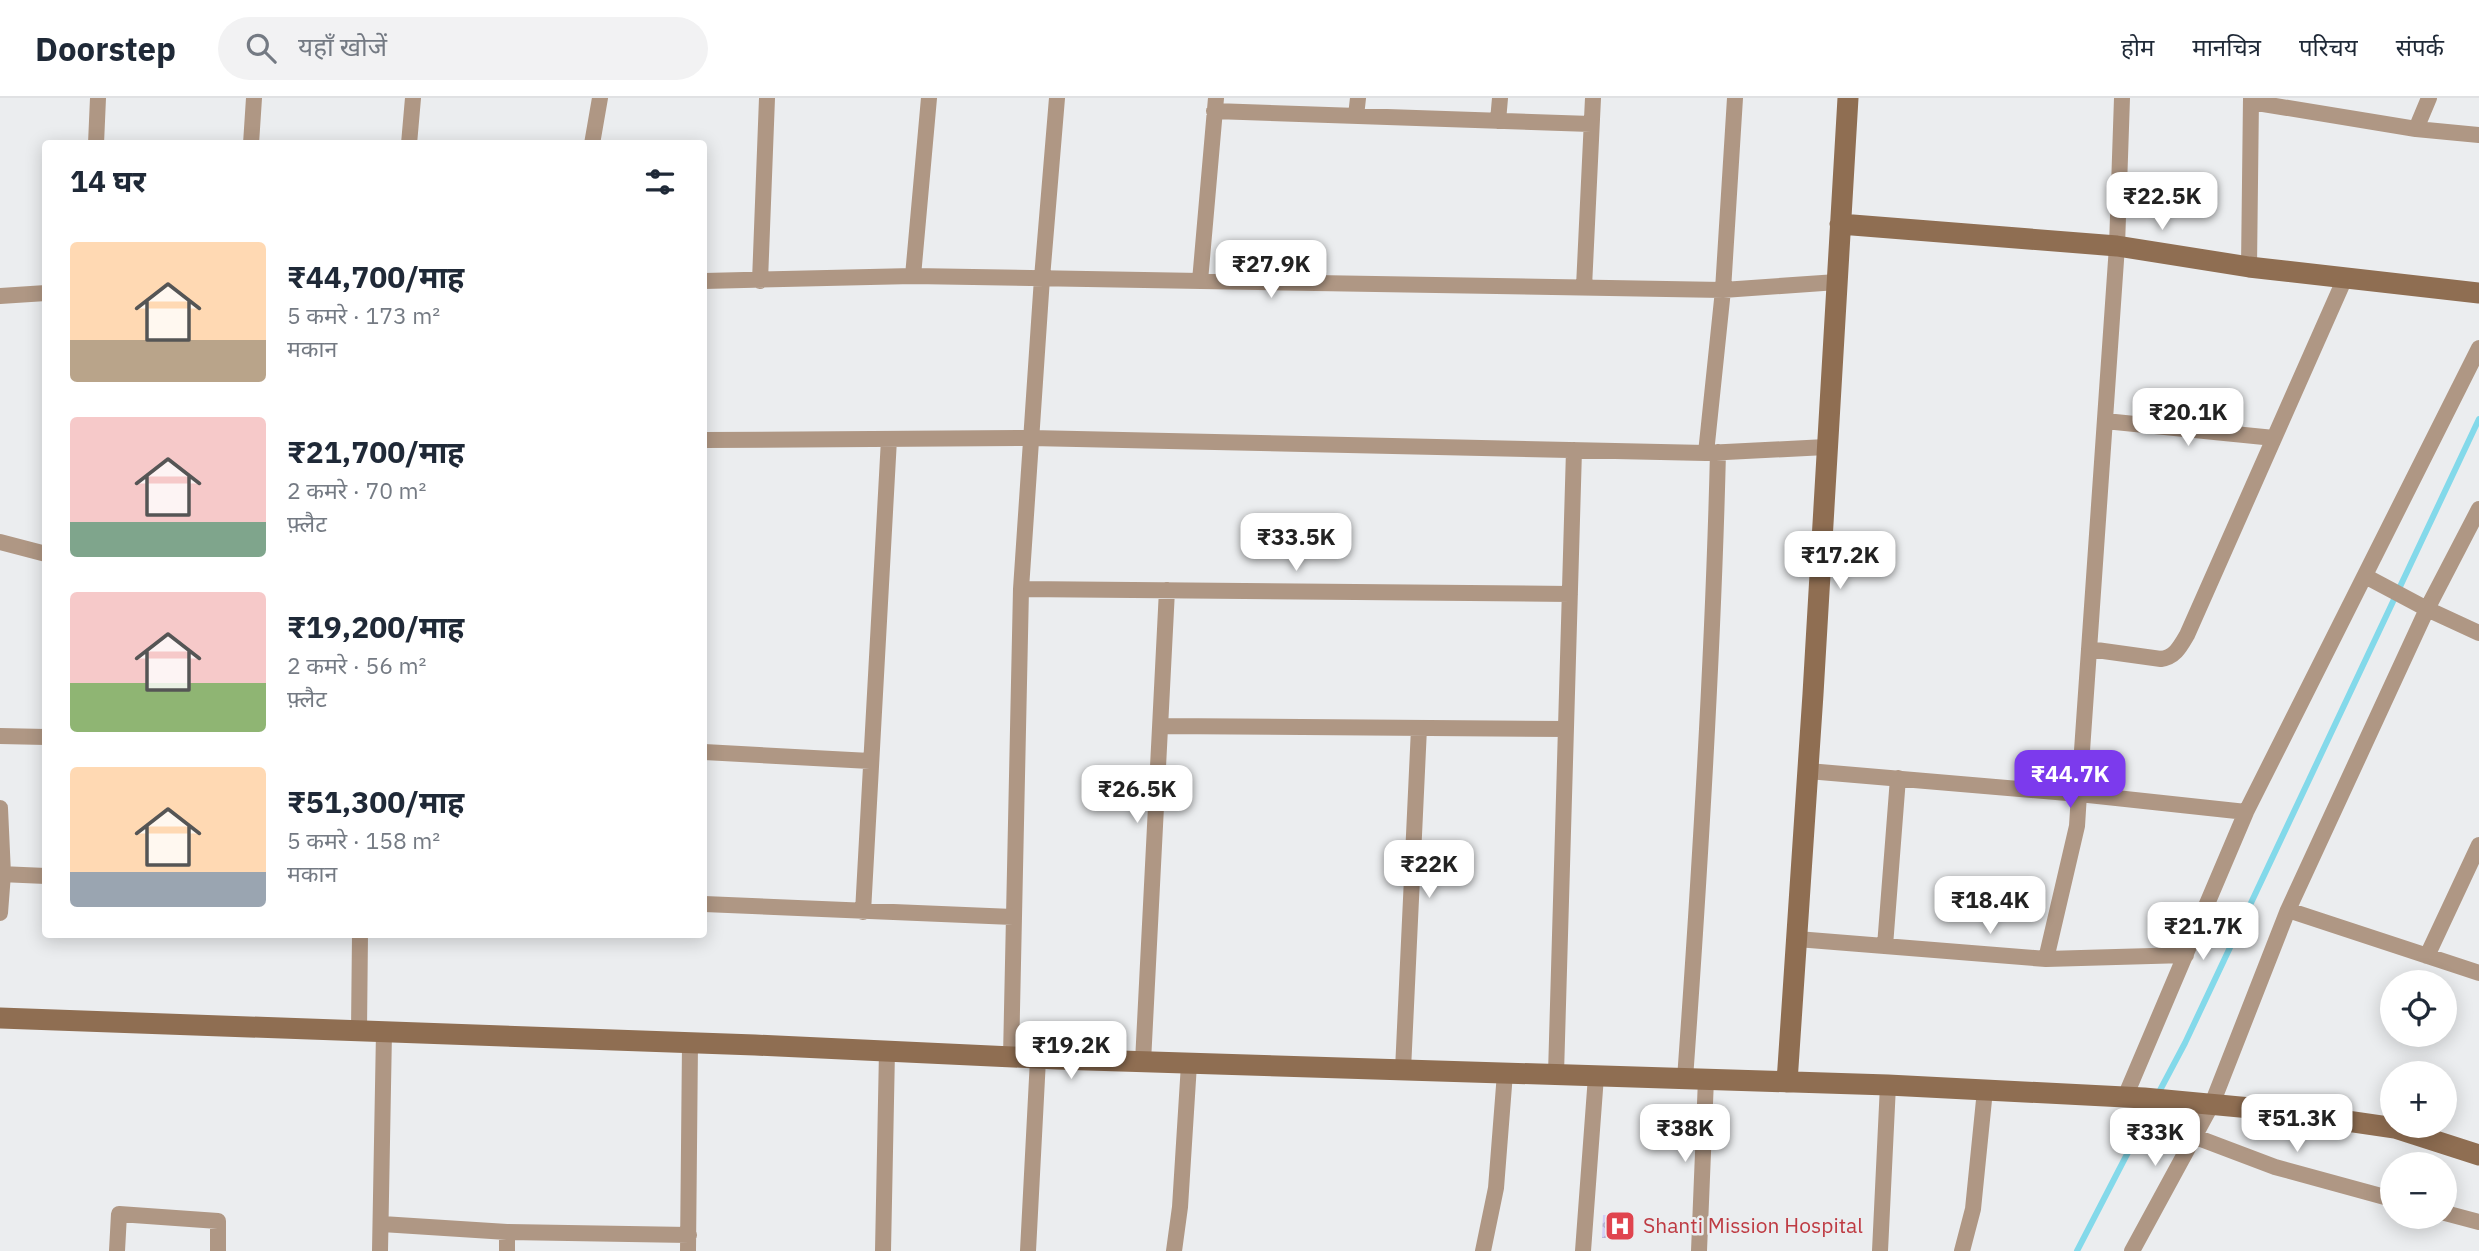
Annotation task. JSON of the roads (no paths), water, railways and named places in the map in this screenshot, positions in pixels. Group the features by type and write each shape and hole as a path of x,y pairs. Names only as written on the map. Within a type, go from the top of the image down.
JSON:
{"street":[{"path":"96,140 98,98"},
{"path":"251,140 254,98"},
{"path":"409,140 413,98"},
{"path":"593,140 600,98"},
{"path":"760,281 767,98"},
{"path":"913,276 929,98"},
{"path":"1011,1057 1021,589 1057,98"},
{"path":"1356,116 1358,98"},
{"path":"1498,121 1500,98"},
{"path":"1584,287 1593,98"},
{"path":"1685,1079 1704,807 1714,594 1712,452 1735,98"},
{"path":"1787,1082 1848,98"},
{"path":"2046,959 2077,826 2117,246 2122,98"},
{"path":"2416,129 2429,98"},
{"path":"2249,267 2251,100 2416,129 2479,135"},
{"path":"1200,281 1215,105 1356,116 1591,124"},
{"path":"1840,224 2117,246 2249,267 2479,293"},
{"path":"707,281 913,276 1723,290 1837,282"},
{"path":"2089,649 2161,659 2173,655 2187,635 2345,278"},
{"path":"0,296 42,293"},
{"path":"2134,1097 2186,955 2246,812 2371,579 2479,348"},
{"path":"2105,421 2274,438"},
{"path":"707,440 1031,438 1712,452 1826,447"},
{"path":"863,912 889,439"},
{"path":"1556,1074 1574,450"},
{"path":"2132,1251 2209,1103 2288,910 2421,606 2479,509"},
{"path":"0,542 42,553"},
{"path":"2371,579 2479,633"},
{"path":"1021,589 1570,594"},
{"path":"1143,1062 1167,590"},
{"path":"1161,726 1566,729"},
{"path":"1403,1070 1419,728"},
{"path":"0,736 42,737"},
{"path":"707,752 870,761"},
{"path":"1808,771 2079,794 2246,812"},
{"path":"1885,946 1898,778"},
{"path":"0,808 0,914"},
{"path":"2427,956 2479,845"},
{"path":"1,874 42,876"},
{"path":"707,904 1013,917"},
{"path":"2288,910 2479,973"},
{"path":"359,938 359,1031"},
{"path":"1797,939 2046,959 2186,955"},
{"path":"0,1018 690,1043 1038,1059 1888,1085 2134,1097 2272,1110 2395,1128 2479,1155"},
{"path":"380,1251 383,1224 384,1032"},
{"path":"383,1224 688,1243 690,1043"},
{"path":"883,1251 887,1051"},
{"path":"1028,1251 1038,1059"},
{"path":"1174,1251 1180,1207 1189,1063"},
{"path":"1483,1251 1496,1188 1505,1073"},
{"path":"1583,1251 1596,1076"},
{"path":"1699,1251 1706,1079"},
{"path":"1880,1251 1888,1085"},
{"path":"1962,1251 1973,1209 1985,1090"},
{"path":"2193,1136 2275,1167 2380,1196"},
{"path":"117,1251 119,1214 218,1220 218,1251"},
{"path":"2457,1217 2479,1223"},
{"path":"507,1251 508,1232"}],"waterway":[{"path":"2158,1094 2185,1043 2479,419"},
{"path":"2077,1251 2153,1104"}],"place":[{"name":"Shanti Mission Hospital","path":"1620,1226"}]}
